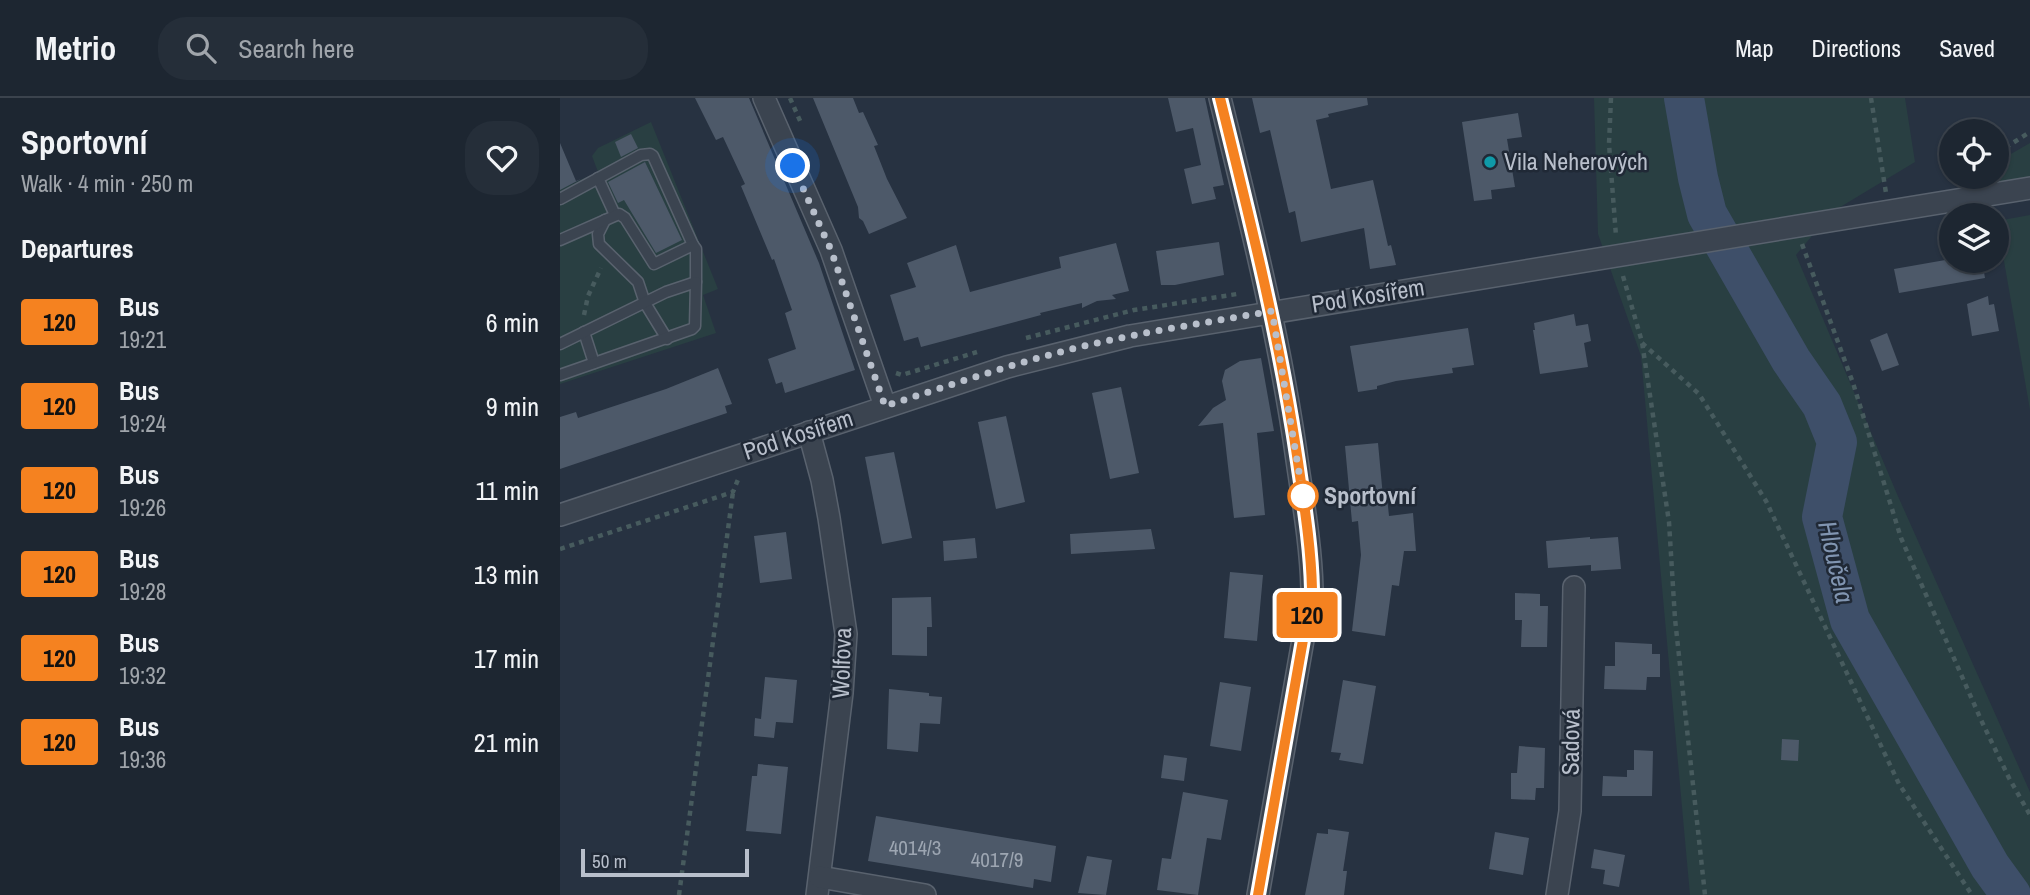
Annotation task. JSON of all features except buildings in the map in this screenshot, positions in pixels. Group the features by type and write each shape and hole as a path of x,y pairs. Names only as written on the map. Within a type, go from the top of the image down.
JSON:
{"street":[{"path":"764,98 831,250 885,406"},
{"path":"1220,98 1272,311 1296,448 1311,564 1312,589 1258,895"},
{"name":"Pod Kosířem","path":"560,514 1007,366 1130,336 2030,188"},
{"name":"Wolfova","path":"809,432 829,518 846,634 843,682 818,886"},
{"name":"Sadová","path":"1557,895 1570,811 1574,587"},
{"path":"818,886 925,895"}],"lane":[{"path":"560,199 647,153 653,156 696,253 694,328 560,375"},
{"path":"598,178 611,217"},
{"path":"599,244 598,234 611,217"},
{"path":"560,240 611,217 625,218 654,264 693,245"},
{"path":"576,233 590,236 638,282 645,303 667,338"},
{"path":"560,344 696,282"},
{"path":"584,332 594,363"}],"path":[{"path":"790,98 806,134"},
{"path":"1611,98 1609,144 1618,256 1642,342 1669,522 1675,619 1705,895"},
{"path":"1871,98 1889,211"},
{"path":"2009,145 2030,132"},
{"path":"1795,227 1853,383 1901,538 1982,722 2030,815"},
{"path":"591,318 584,315 584,310 605,259"},
{"path":"1017,340 1134,310 1248,293"},
{"path":"1642,342 1699,394 1766,501 1899,784 1972,895"},
{"path":"892,368 896,374 902,374 979,351"},
{"path":"679,895 733,492 740,475"},
{"path":"560,549 733,492"}],"green space":[{"path":"1594,98 1905,98 1915,162 1832,212 1796,255 1897,494 2030,792 2030,895 1690,895 1641,356 1598,234"},
{"path":"651,122 718,289 703,295 716,333 560,384 560,189 598,172 592,156 598,148"},
{"path":"2030,143 2030,177 2009,180 2009,155"},
{"path":"2030,215 2030,410 2006,273 2009,273 2009,219"}],"waterway":[{"name":"Hloučela","path":"1684,98 1707,214 1791,360 1822,405 1837,442 1822,517 1850,620 1990,866 2011,895"}],"bus line":[{"name":"120","path":"1220,98 1267,290 1285,378 1311,564 1312,589 1258,895"}],"place":[{"name":"Vila Neherových","path":"1490,162"},
{"name":"Sportovní","path":"1303,496"}],"route":[{"path":"793,166 831,250 885,406 1007,366 1077,348 1272,311 1303,496"}]}
